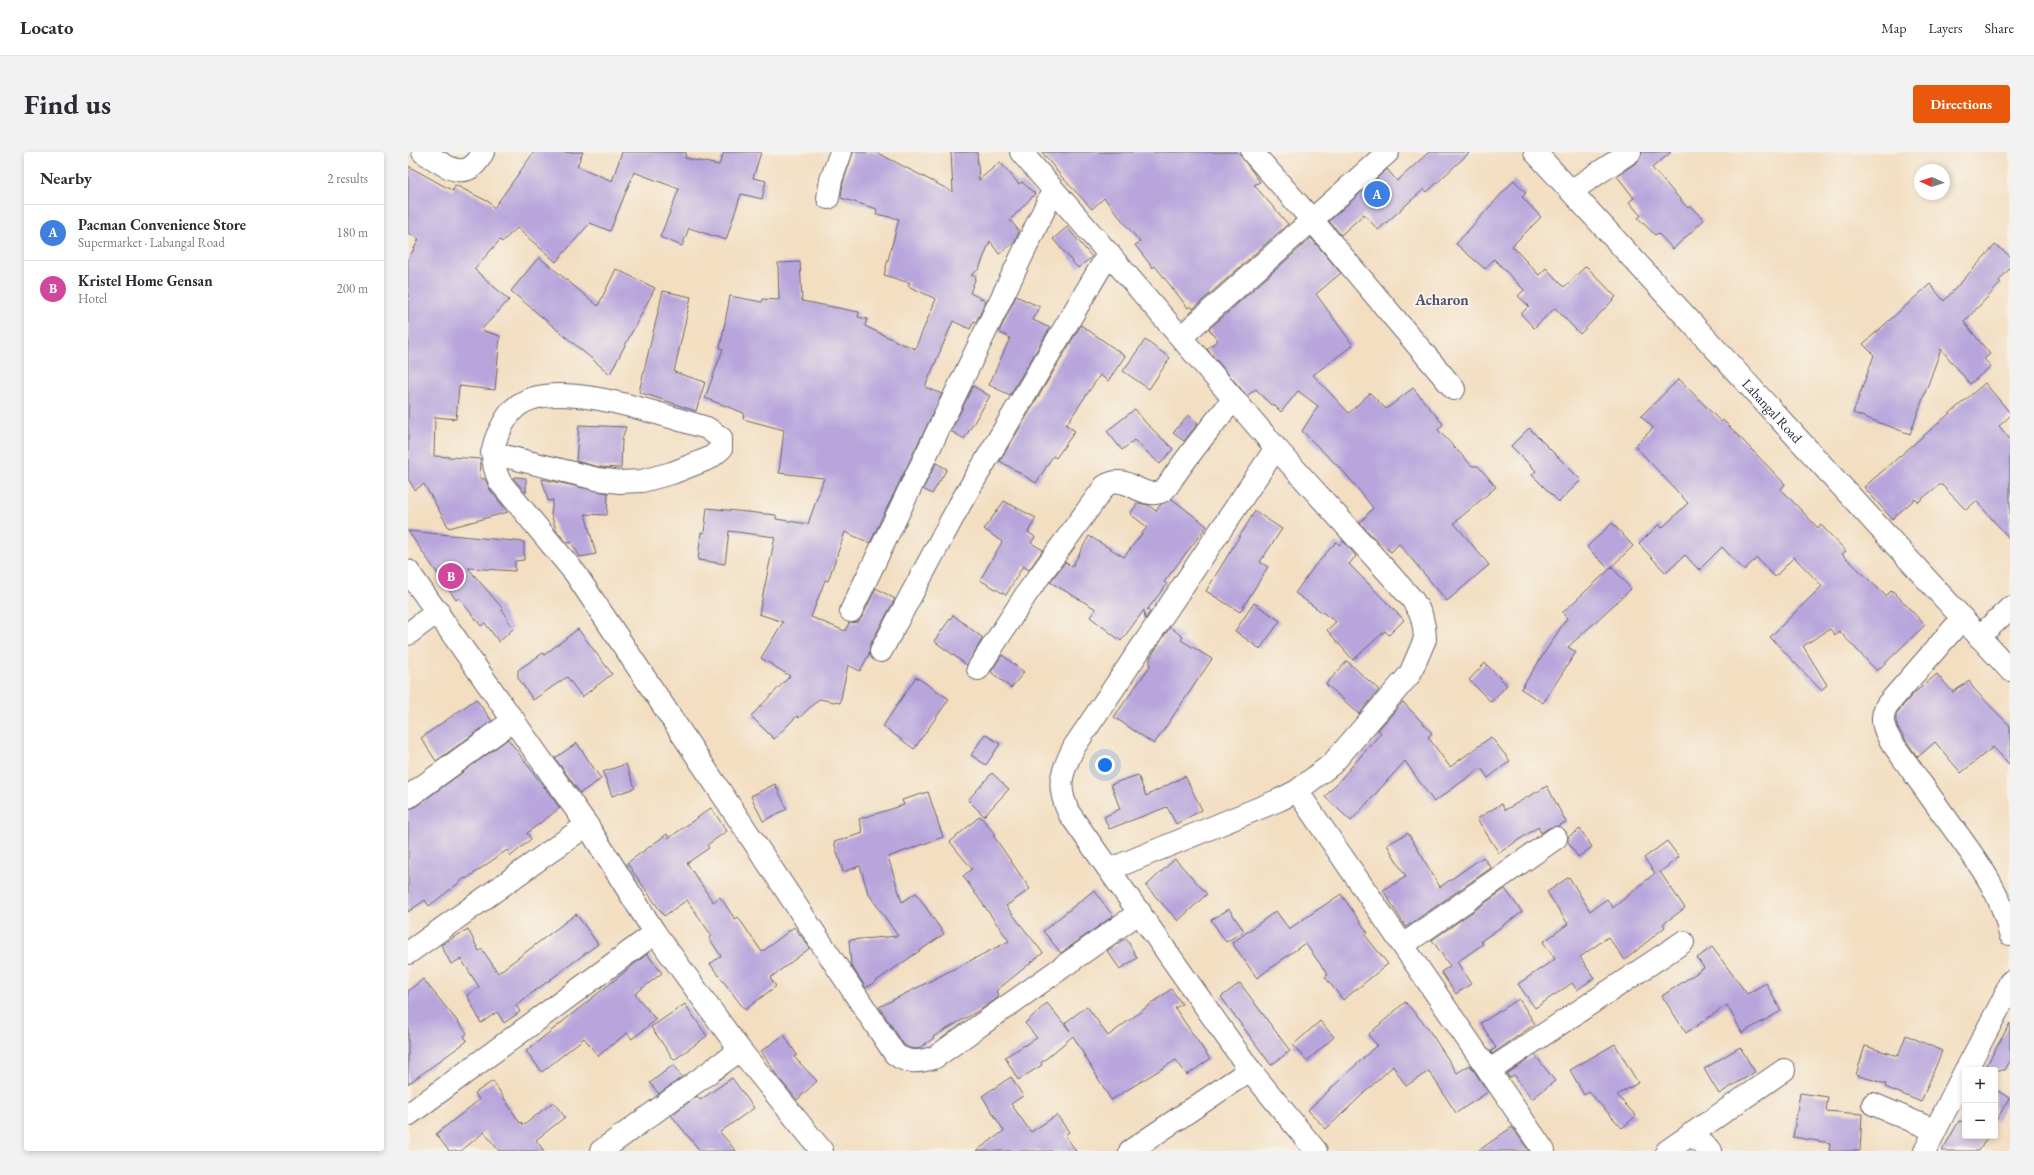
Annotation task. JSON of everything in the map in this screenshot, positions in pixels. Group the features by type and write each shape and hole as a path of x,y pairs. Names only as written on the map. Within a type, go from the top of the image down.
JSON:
{"street":[{"path":"424,152 447,166 463,171 471,169 478,163 483,152"},
{"path":"828,198 831,180 841,152"},
{"path":"1021,152 1053,191 1110,253 1276,448 1412,599 1421,614 1424,627 1425,639 1410,674 1332,764 1297,791 1111,869"},
{"path":"1252,152 1312,220 1454,389"},
{"path":"1181,337 1388,152"},
{"name":"Labangal Road","path":"1536,152 2010,670"},
{"path":"1572,191 1630,152"},
{"path":"851,611 1053,191"},
{"path":"881,651 960,504 1110,253"},
{"path":"492,453 596,479 642,481 672,473 697,464 717,453 721,449 722,443 720,438 715,432 706,428 594,397 567,394 544,395 527,400 516,407 507,417 496,437 492,453 494,469 500,482 575,573 895,1054 911,1062 934,1058 1140,912"},
{"path":"978,669 1027,593 1104,486 1111,482 1117,481 1153,493 1164,490 1199,441 1234,398"},
{"path":"1276,448 1074,747 1061,777 1061,790 1064,802 1070,813 1111,869 1250,1070 1316,1151"},
{"path":"408,570 587,825 655,933 740,1050 819,1150"},
{"path":"1979,637 2010,608"},
{"path":"408,634 438,611"},
{"path":"1962,619 1887,705 1882,718 1883,726 1892,743 1981,867 1998,894 2007,917 2010,934"},
{"path":"408,797 514,720"},
{"path":"1297,791 1544,1151"},
{"path":"408,953 587,825"},
{"path":"1403,945 1556,838"},
{"path":"408,1115 655,933"},
{"path":"1489,1071 1683,942"},
{"path":"1967,1067 2003,1000 2010,982"},
{"path":"600,1151 740,1050"},
{"path":"1130,1151 1250,1070"},
{"path":"1667,1151 1784,1070"},
{"path":"1925,1151 1934,1130 1962,1077"},
{"path":"1873,1104 1934,1130"},
{"path":"1691,1134 1711,1151"}],"building":[{"path":"534,152 583,152 577,166 612,181 622,152 686,152 685,158 719,165 724,152 761,152 753,178 766,181 762,199 741,194 726,240 689,228 682,246 660,237 679,189 634,172 610,231 590,223 556,262 517,228 502,242 500,240 474,269 509,300 481,330 500,336 495,390 459,386 456,419 435,417 434,456 481,459 480,478 485,479 490,490 508,512 449,528 424,484 415,490 408,479 408,260 419,239 408,233 408,166 453,191 455,185 489,202 494,208"},
{"path":"853,152 876,152 953,192 951,152 977,152 979,180 1000,162 1019,184 1022,182 1035,194 1010,220 1019,231 1015,242 999,254 990,241 979,269 971,275 976,277 970,293 986,301 976,322 974,321 970,329 953,321 925,387 942,394 870,543 845,532 828,581 825,580 811,617 845,631 849,623 858,622 862,617 876,588 895,599 870,645 869,654 860,671 848,665 840,703 819,699 799,718 797,716 774,739 751,716 790,676 761,658 783,622 759,614 775,537 729,531 725,564 698,560 701,532 704,533 707,508 776,515 776,519 808,524 824,478 779,473 784,430 743,419 744,413 705,398 723,349 720,348 730,296 762,302 763,299 779,300 778,263 800,262 802,301 859,312 858,317 867,319 865,326 915,349 936,299 908,286 910,283 884,275 899,219 876,214 877,209 841,198 843,183"},
{"path":"1042,152 1238,152 1260,182 1254,185 1288,224 1193,309 1191,306 1188,308 1155,266 1153,268 1135,245 1140,242 1104,198 1092,209 1060,175"},
{"path":"1429,152 1470,152 1427,192 1424,189 1378,230 1364,214 1341,235 1329,221 1387,169 1397,181"},
{"path":"1642,152 1671,152 1652,168 1688,208 1690,206 1704,220 1673,249 1658,233 1655,235 1638,218 1641,216 1629,202 1634,198 1617,176 1637,162"},
{"path":"1514,180 1526,193 1522,197 1541,217 1512,246 1539,275 1546,268 1564,287 1586,266 1616,297 1580,334 1555,308 1534,328 1521,314 1529,306 1518,296 1524,290 1494,259 1485,269 1456,244"},
{"path":"1067,227 1092,257 1078,268 1053,239"},
{"path":"1311,238 1341,273 1316,294 1353,345 1313,375 1349,413 1370,393 1386,409 1413,388 1443,424 1438,430 1472,466 1478,466 1496,487 1454,523 1489,565 1447,601 1399,544 1391,552 1373,537 1360,523 1373,508 1345,473 1302,431 1318,406 1298,391 1281,412 1273,404 1271,405 1256,389 1247,396 1207,349 1218,340 1209,329"},
{"path":"1995,245 2010,256 2010,268 1999,281 2001,283 1964,322 1990,354 1984,359 1991,366 1970,384 1941,349 1910,434 1853,413 1874,355 1863,344 1930,284 1944,301"},
{"path":"539,257 598,306 616,269 655,288 610,374 511,291"},
{"path":"663,291 691,297 674,372 705,382 696,411 639,392"},
{"path":"1016,296 1040,307 1033,320 1050,328 1010,395 989,385 1010,338 999,332"},
{"path":"1081,325 1125,356 1108,381 1100,375 1066,425 1075,431 1056,458 1053,456 1036,483 1000,461"},
{"path":"1145,340 1170,358 1149,389 1123,371"},
{"path":"1679,379 1721,422 1723,420 1785,484 1781,489 1818,528 1821,525 1846,551 1842,554 1886,596 1892,590 1925,625 1877,671 1839,631 1835,635 1830,629 1803,646 1827,685 1821,690 1770,637 1822,586 1794,557 1775,577 1757,558 1744,570 1722,547 1699,570 1685,555 1666,573 1639,544 1659,524 1662,528 1688,503 1635,446 1653,428 1641,416"},
{"path":"1985,383 2010,413 2010,416 1999,426 2010,439 2010,539 1976,501 1966,510 1942,485 1939,485 1918,502 1915,499 1892,519 1864,487"},
{"path":"973,386 990,396 964,439 951,431"},
{"path":"1135,409 1145,422 1173,449 1160,464 1134,440 1122,450 1107,431"},
{"path":"1188,415 1198,423 1184,441 1173,433"},
{"path":"579,425 626,427 622,439 621,468 599,467 576,461"},
{"path":"1529,428 1581,480 1559,502 1532,475 1536,471 1511,446"},
{"path":"936,463 947,469 932,494 923,489"},
{"path":"513,478 526,478 526,493"},
{"path":"542,479 608,493 607,515 585,514 596,554 580,557 571,542 567,543 556,530 551,514 553,500 548,501"},
{"path":"1172,499 1207,526 1164,582 1167,584 1147,610 1150,612 1145,619 1144,610 1121,641 1090,617 1096,609 1050,582 1065,562 1072,567 1089,536 1124,557 1147,527 1130,514 1138,503 1148,505 1156,511 1161,504"},
{"path":"1004,501 1036,518 1028,532 1035,537 1031,543 1043,550 1029,570 1023,566 1006,595 980,580 1002,542 984,529"},
{"path":"1255,511 1282,529 1260,562 1268,567 1240,612 1206,591"},
{"path":"1612,523 1633,546 1609,569 1587,547"},
{"path":"408,531 524,542 524,560 515,561 515,571 468,568 503,609 502,610 513,629 499,642 485,623 481,626 459,598 456,600"},
{"path":"1343,541 1356,556 1349,564 1404,620 1389,635 1385,631 1353,660 1327,630 1336,622 1295,593 1313,568 1336,542 1340,545"},
{"path":"1612,567 1631,589 1568,647 1576,652 1543,703 1521,689 1567,618 1562,613"},
{"path":"1254,603 1280,621 1260,649 1235,631"},
{"path":"953,615 983,638 967,665 934,641"},
{"path":"1170,627 1183,637 1181,640 1212,659 1154,744 1114,717 1150,666 1150,658"},
{"path":"578,629 612,674 582,697 567,677 533,700 518,678 518,670 543,653 544,655"},
{"path":"1002,655 1024,672 1011,688 991,672"},
{"path":"1347,661 1379,690 1359,714 1326,684"},
{"path":"1485,663 1507,685 1491,702 1469,680"},
{"path":"1937,674 1953,692 1969,681 1974,689 2010,726 2010,765 1993,747 1961,773 1935,742 1918,757 1915,754 1898,728 1896,714 1912,695"},
{"path":"916,677 949,699 914,749 883,726"},
{"path":"476,699 492,721 436,761 421,738"},
{"path":"1403,702 1432,733 1428,737 1450,767 1491,737 1510,761 1488,778 1481,768 1434,802 1405,761 1351,821 1325,797 1381,733 1378,730"},
{"path":"985,734 1000,744 986,765 971,755"},
{"path":"508,739 560,808 527,833 531,839 511,856 507,850 466,879 465,878 429,906 425,900 408,912 408,809 415,807"},
{"path":"577,743 601,779 580,793 555,758"},
{"path":"626,764 635,788 612,796 603,772"},
{"path":"992,773 1009,789 984,816 968,800"},
{"path":"1138,775 1146,796 1185,776 1202,810 1176,824 1167,807 1109,829 1104,817 1120,809 1111,784"},
{"path":"775,784 787,809 763,821 751,796"},
{"path":"1547,786 1566,822 1549,828 1541,833 1538,827 1499,853 1477,819 1501,804 1505,810"},
{"path":"928,792 943,837 888,857 902,902 916,893 944,934 866,988 851,965 849,940 898,936 868,893 860,866 843,872 834,842 863,833 859,819 904,805 902,800"},
{"path":"711,808 727,831 707,845 709,848 687,863 713,902 720,897 735,919 738,917 762,952 794,927 810,948 770,978 776,986 745,1010 710,964 721,956 709,938 712,936 687,900 664,916 627,863 667,834 669,838"},
{"path":"980,816 995,834 993,835 1030,889 1006,906 1043,953 996,991 999,997 933,1037 934,1038 918,1049 909,1048 904,1045 879,1007 1009,941 963,876 972,869 950,842"},
{"path":"1580,829 1592,847 1578,857 1568,842 1568,837"},
{"path":"1408,833 1440,887 1483,857 1491,868 1406,927 1383,890 1406,877 1387,845"},
{"path":"1667,841 1679,857 1660,872 1685,908 1663,924 1665,927 1625,960 1608,937 1580,957 1594,978 1577,990 1572,983 1535,1008 1518,984 1555,959 1543,942 1568,924 1547,892 1569,877 1590,911 1607,899 1613,908 1655,873 1644,858"},
{"path":"1175,859 1207,894 1178,921 1146,886"},
{"path":"1505,889 1522,912 1481,941 1483,944 1457,962 1471,984 1456,994 1441,972 1450,966 1432,940"},
{"path":"1094,890 1113,916 1061,953 1043,931"},
{"path":"1341,894 1368,933 1365,935 1388,964 1343,1000 1325,977 1328,975 1305,943 1257,978 1232,943 1276,911 1289,929"},
{"path":"1229,909 1244,931 1226,942 1211,920"},
{"path":"576,914 598,944 516,1005 520,1012 504,1023 497,1012 481,1023 467,995 479,987 461,959 451,964 441,945 468,929 479,951 482,949 498,973"},
{"path":"1126,938 1137,958 1120,969 1107,951"},
{"path":"1712,947 1747,994 1766,983 1781,1011 1742,1033 1727,1005 1686,1033 1662,996 1704,968 1697,958"},
{"path":"647,954 662,973 635,994 656,1020 632,1039 627,1033 598,1056 584,1038 542,1072 526,1051"},
{"path":"423,979 467,1033 464,1036 467,1041 408,1084 408,991"},
{"path":"1240,983 1290,1051 1271,1065 1221,997"},
{"path":"1171,989 1182,1004 1175,1008 1210,1059 1187,1075 1176,1060 1111,1100 1073,1036 1041,1063 1042,1065 1018,1080 1005,1057 1037,1038 1025,1023 1047,1003 1070,1031 1065,1023 1087,1006 1108,1036"},
{"path":"1519,999 1535,1024 1492,1054 1491,1051 1496,1048 1481,1023"},
{"path":"1405,1002 1427,1027 1457,1073 1470,1065 1488,1092 1456,1113 1429,1071 1406,1086 1393,1066 1326,1129 1308,1110 1377,1045 1368,1035"},
{"path":"685,1004 707,1036 674,1060 651,1027"},
{"path":"1320,1021 1334,1037 1307,1061 1293,1045"},
{"path":"2010,1023 2010,1061 2005,1070 1998,1070 1998,1067 1986,1067"},
{"path":"784,1035 797,1055 794,1057 817,1081 797,1100 778,1077 761,1051"},
{"path":"1906,1035 1942,1051 1921,1102 1885,1087 1886,1084 1856,1075 1865,1046 1898,1056"},
{"path":"1615,1044 1638,1083 1617,1095 1636,1116 1622,1128 1589,1092 1584,1095 1570,1070"},
{"path":"1740,1047 1755,1072 1719,1094 1704,1069"},
{"path":"1535,1055 1555,1081 1532,1099 1514,1075 1509,1078 1507,1074"},
{"path":"673,1065 682,1077 659,1094 650,1083"},
{"path":"1011,1077 1023,1096 1011,1104 1031,1132 1057,1115 1069,1132 1065,1135 1076,1151 976,1151 1004,1131 982,1096"},
{"path":"732,1078 754,1108 720,1132 736,1151 700,1151 671,1115 697,1096 700,1100"},
{"path":"493,1081 520,1123 521,1122 524,1125 553,1102 565,1117 536,1140 544,1151 499,1151 484,1132 461,1151 449,1151 436,1134 479,1100 475,1093"},
{"path":"1998,1091 2009,1098 1998,1118"},
{"path":"1800,1093 1828,1097 1826,1111 1862,1114 1860,1151 1829,1151 1830,1143 1793,1137"},
{"path":"1959,1121 1962,1122 1962,1139 1986,1139 1979,1151 1942,1151"},
{"path":"1512,1127 1529,1151 1478,1151"}],"place":[{"name":"Pacman Convenience Store","path":"1377,194"},
{"name":"Kristel Home Gensan","path":"451,576"}],"district":[{"name":"Acharon","path":"1442,299"}]}
